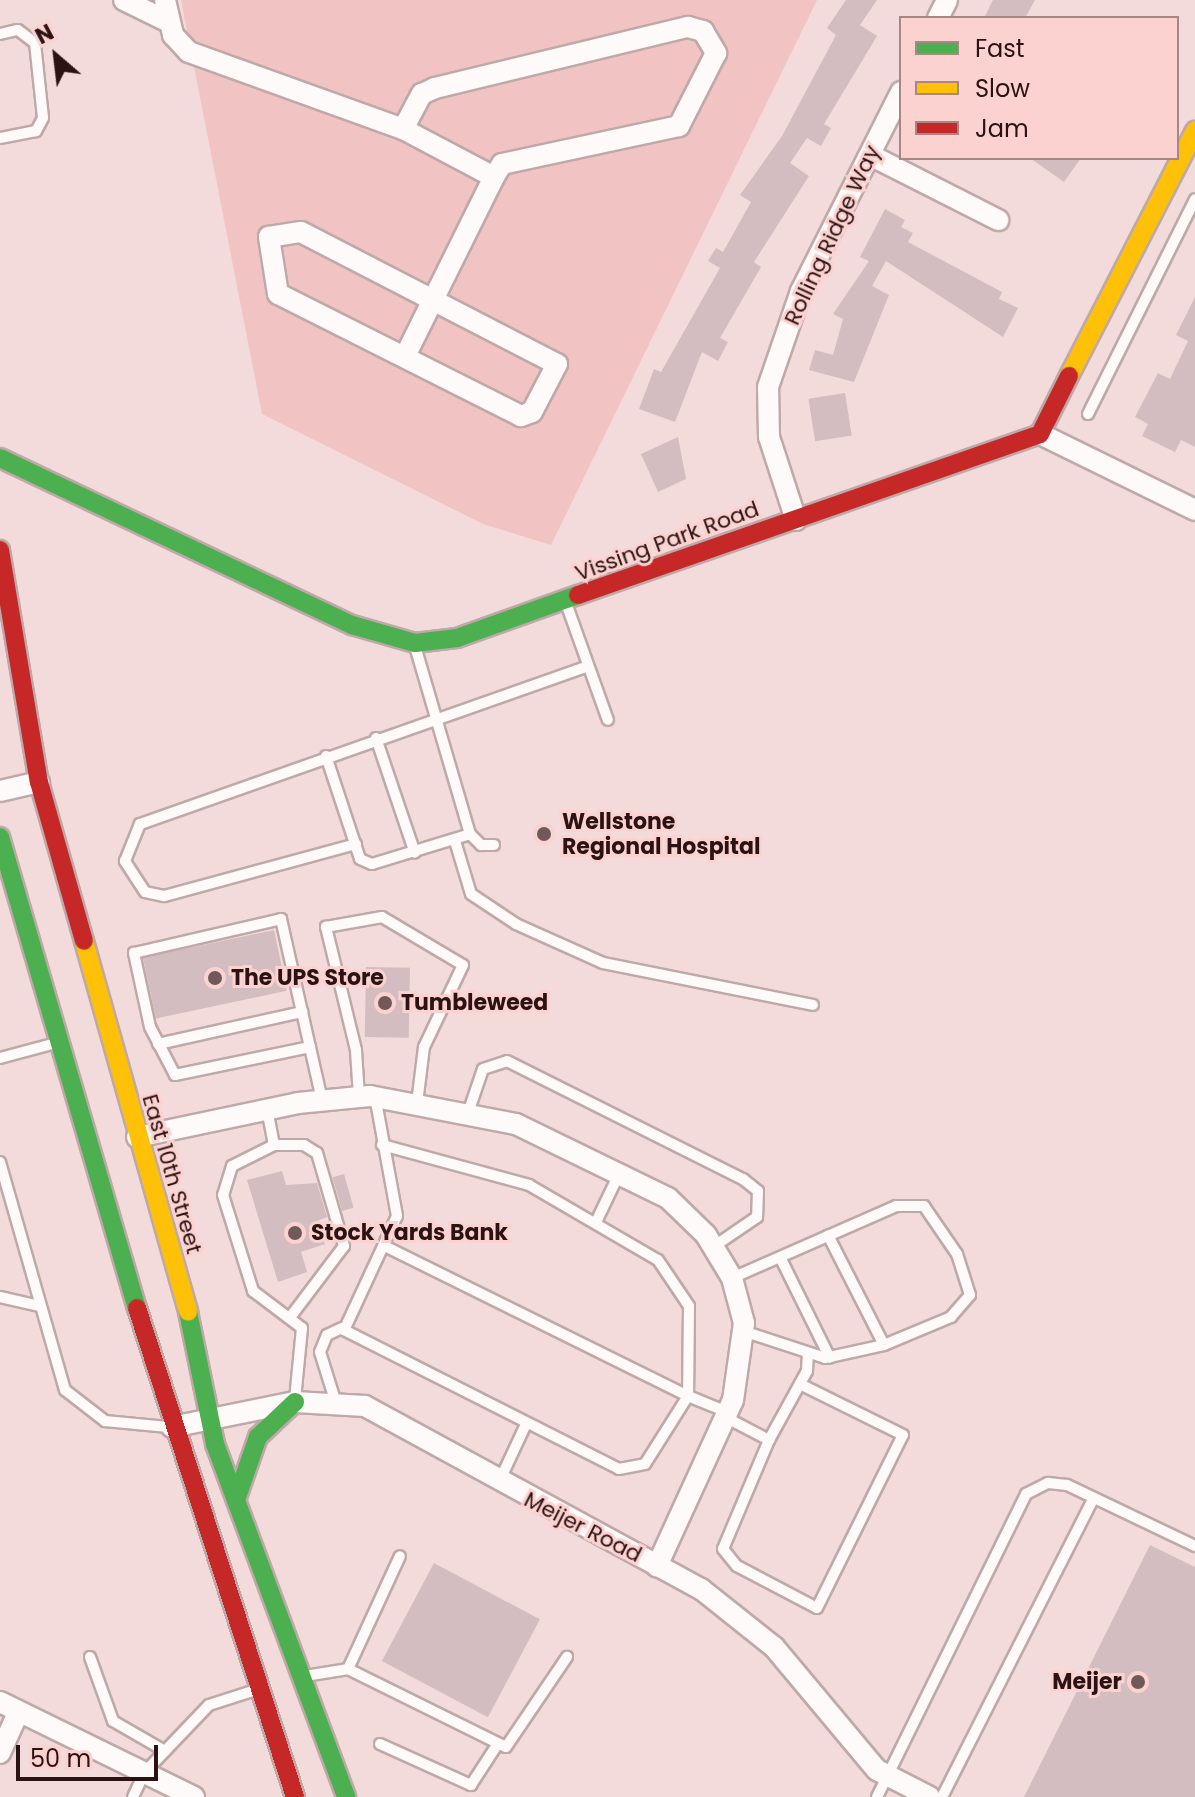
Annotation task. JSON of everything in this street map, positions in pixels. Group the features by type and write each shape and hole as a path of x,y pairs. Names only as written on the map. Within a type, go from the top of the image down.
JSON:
{"main road":[{"path":"1040,434 1195,131"},
{"name":"Vissing Park Road","path":"0,458 352,625 415,643 457,638 566,603 1040,434"},
{"name":"East 10th Street","path":"0,550 39,782 205,1372 211,1416 236,1500 346,1797"},
{"path":"0,837 172,1427 246,1630 258,1689 295,1797"},
{"path":"236,1500 258,1437 295,1402"}],"street":[{"path":"124,0 169,22"},
{"path":"165,0 178,45 203,60 403,129 494,177"},
{"path":"403,129 422,94 435,88 688,27 703,31 716,53 679,126 502,164 405,356"},
{"name":"Rolling Ridge Way","path":"796,520 769,437 768,387 801,291 899,96"},
{"path":"870,155 998,220"},
{"path":"301,232 557,364 532,412 521,416 405,356 278,294 269,237 301,232"},
{"path":"1040,434 1195,510"},
{"path":"0,791 39,782"},
{"path":"137,1137 267,1109 367,1097 417,1103 516,1124 668,1198 713,1247 732,1278 743,1331 726,1415 657,1566"},
{"name":"Meijer Road","path":"172,1427 211,1416 295,1402 335,1400 365,1406 499,1484 657,1566 774,1647 888,1776 930,1797"},
{"path":"0,1753 9,1707 194,1797"}],"lane":[{"path":"0,34 18,30 35,43 43,118 36,131 0,138"},
{"path":"1088,414 1195,199"},
{"path":"566,603 608,720"},
{"path":"415,643 432,721 470,834 481,845 494,845"},
{"path":"356,844 164,896 145,892 125,861 140,824 376,738 588,666"},
{"path":"376,738 415,853"},
{"path":"326,756 360,859 372,864 470,834"},
{"path":"455,841 471,894 516,924 603,963 813,1005"},
{"path":"335,1400 321,1361 323,1341 342,1328 387,1247 397,1216 326,927 382,917 463,965 424,1047 417,1103"},
{"path":"310,1047 175,1075 158,1044 134,953 281,919 302,1012 310,1047 322,1100"},
{"path":"158,1044 302,1012"},
{"path":"0,1058 58,1043"},
{"path":"468,1113 483,1069 507,1061 743,1179 758,1191 757,1217 713,1247"},
{"path":"267,1109 274,1145"},
{"path":"291,1316 344,1246 317,1153 304,1145 274,1145 232,1166 223,1195 253,1291 323,1341"},
{"path":"342,1328 597,1461 635,1469 663,1441 688,1396 689,1306 658,1260 597,1220 517,1181 382,1145"},
{"path":"0,1162 4,1192 58,1372 75,1402 105,1421 172,1427"},
{"path":"597,1220 620,1172"},
{"path":"732,1278 781,1259 828,1235 912,1203 924,1206 957,1254 970,1295 951,1317 884,1345 830,1358 743,1331"},
{"path":"828,1235 884,1345"},
{"path":"387,1247 726,1415 769,1440"},
{"path":"781,1259 830,1358"},
{"path":"0,1297 40,1306"},
{"path":"295,1402 302,1328"},
{"path":"800,1384 903,1435 817,1608 737,1566 723,1549 769,1440 800,1384 808,1353"},
{"path":"499,1484 526,1424"},
{"path":"877,1797 1020,1501 1048,1483 1094,1498 1195,1546"},
{"path":"942,1797 1094,1498"},
{"path":"348,1669 400,1556"},
{"path":"90,1657 113,1721 165,1751"},
{"path":"380,1744 471,1785 497,1745 516,1739 567,1657"},
{"path":"299,1677 348,1669 497,1745"},
{"path":"133,1797 144,1773 209,1705 258,1689"}],"shaded area":[{"path":"181,0 817,0 551,545 483,524 262,414"}],"building":[{"path":"846,0 877,0 860,25 877,36 824,124 831,128 821,146 807,138 790,163 809,176 754,262 761,267 720,338 728,342 718,361 702,352 675,422 639,409 654,369 661,372 720,268 708,261 716,248 723,252 751,202 740,195 782,136 836,35 827,28"},
{"path":"993,0 1035,0 1026,16 985,16"},
{"path":"1033,160 1080,160 1064,182"},
{"path":"885,209 905,220 901,227 913,233 908,242 1002,292 999,299 1018,308 1003,337 886,261 872,286 889,295 854,382 809,370 815,350 833,355 843,319 833,314 869,261 860,257"},
{"path":"1195,297 1195,447 1181,440 1175,452 1142,436 1148,424 1135,417 1158,373 1170,379 1188,341 1176,335"},
{"path":"845,393 852,435 815,441 808,399"},
{"path":"678,437 686,479 658,492 641,454"},
{"path":"274,930 287,991 156,1019 143,958"},
{"name":"Tumbleweed","path":"366,967 410,968 409,1038 365,1037"},
{"name":"Stock Yards Bank","path":"282,1171 286,1185 317,1183 327,1217 317,1221 325,1244 301,1252 307,1272 278,1282 247,1180"},
{"path":"344,1174 354,1208 342,1211 332,1177"},
{"name":"Meijer","path":"1150,1545 1195,1567 1195,1797 1024,1797"},
{"path":"434,1563 540,1619 488,1717 382,1661"}],"traffic: fast":[{"path":"0,458 352,625 415,643 457,638 578,595"},
{"path":"0,837 137,1308"},
{"path":"188,1312 215,1444 346,1797"},
{"path":"236,1500 258,1437 295,1402"}],"traffic: slow":[{"path":"1069,376 1195,131"},
{"path":"84,941 188,1312"}],"traffic: jam":[{"path":"578,595 1040,434 1069,376"},
{"path":"0,550 39,782 84,941"},
{"path":"137,1308 295,1797"}],"place":[{"name":"Wellstone Regional Hospital","path":"544,834"},
{"name":"The UPS Store","path":"215,978"},
{"name":"Tumbleweed","path":"385,1003"},
{"name":"Stock Yards Bank","path":"295,1233"},
{"name":"Meijer","path":"1138,1682"}]}
